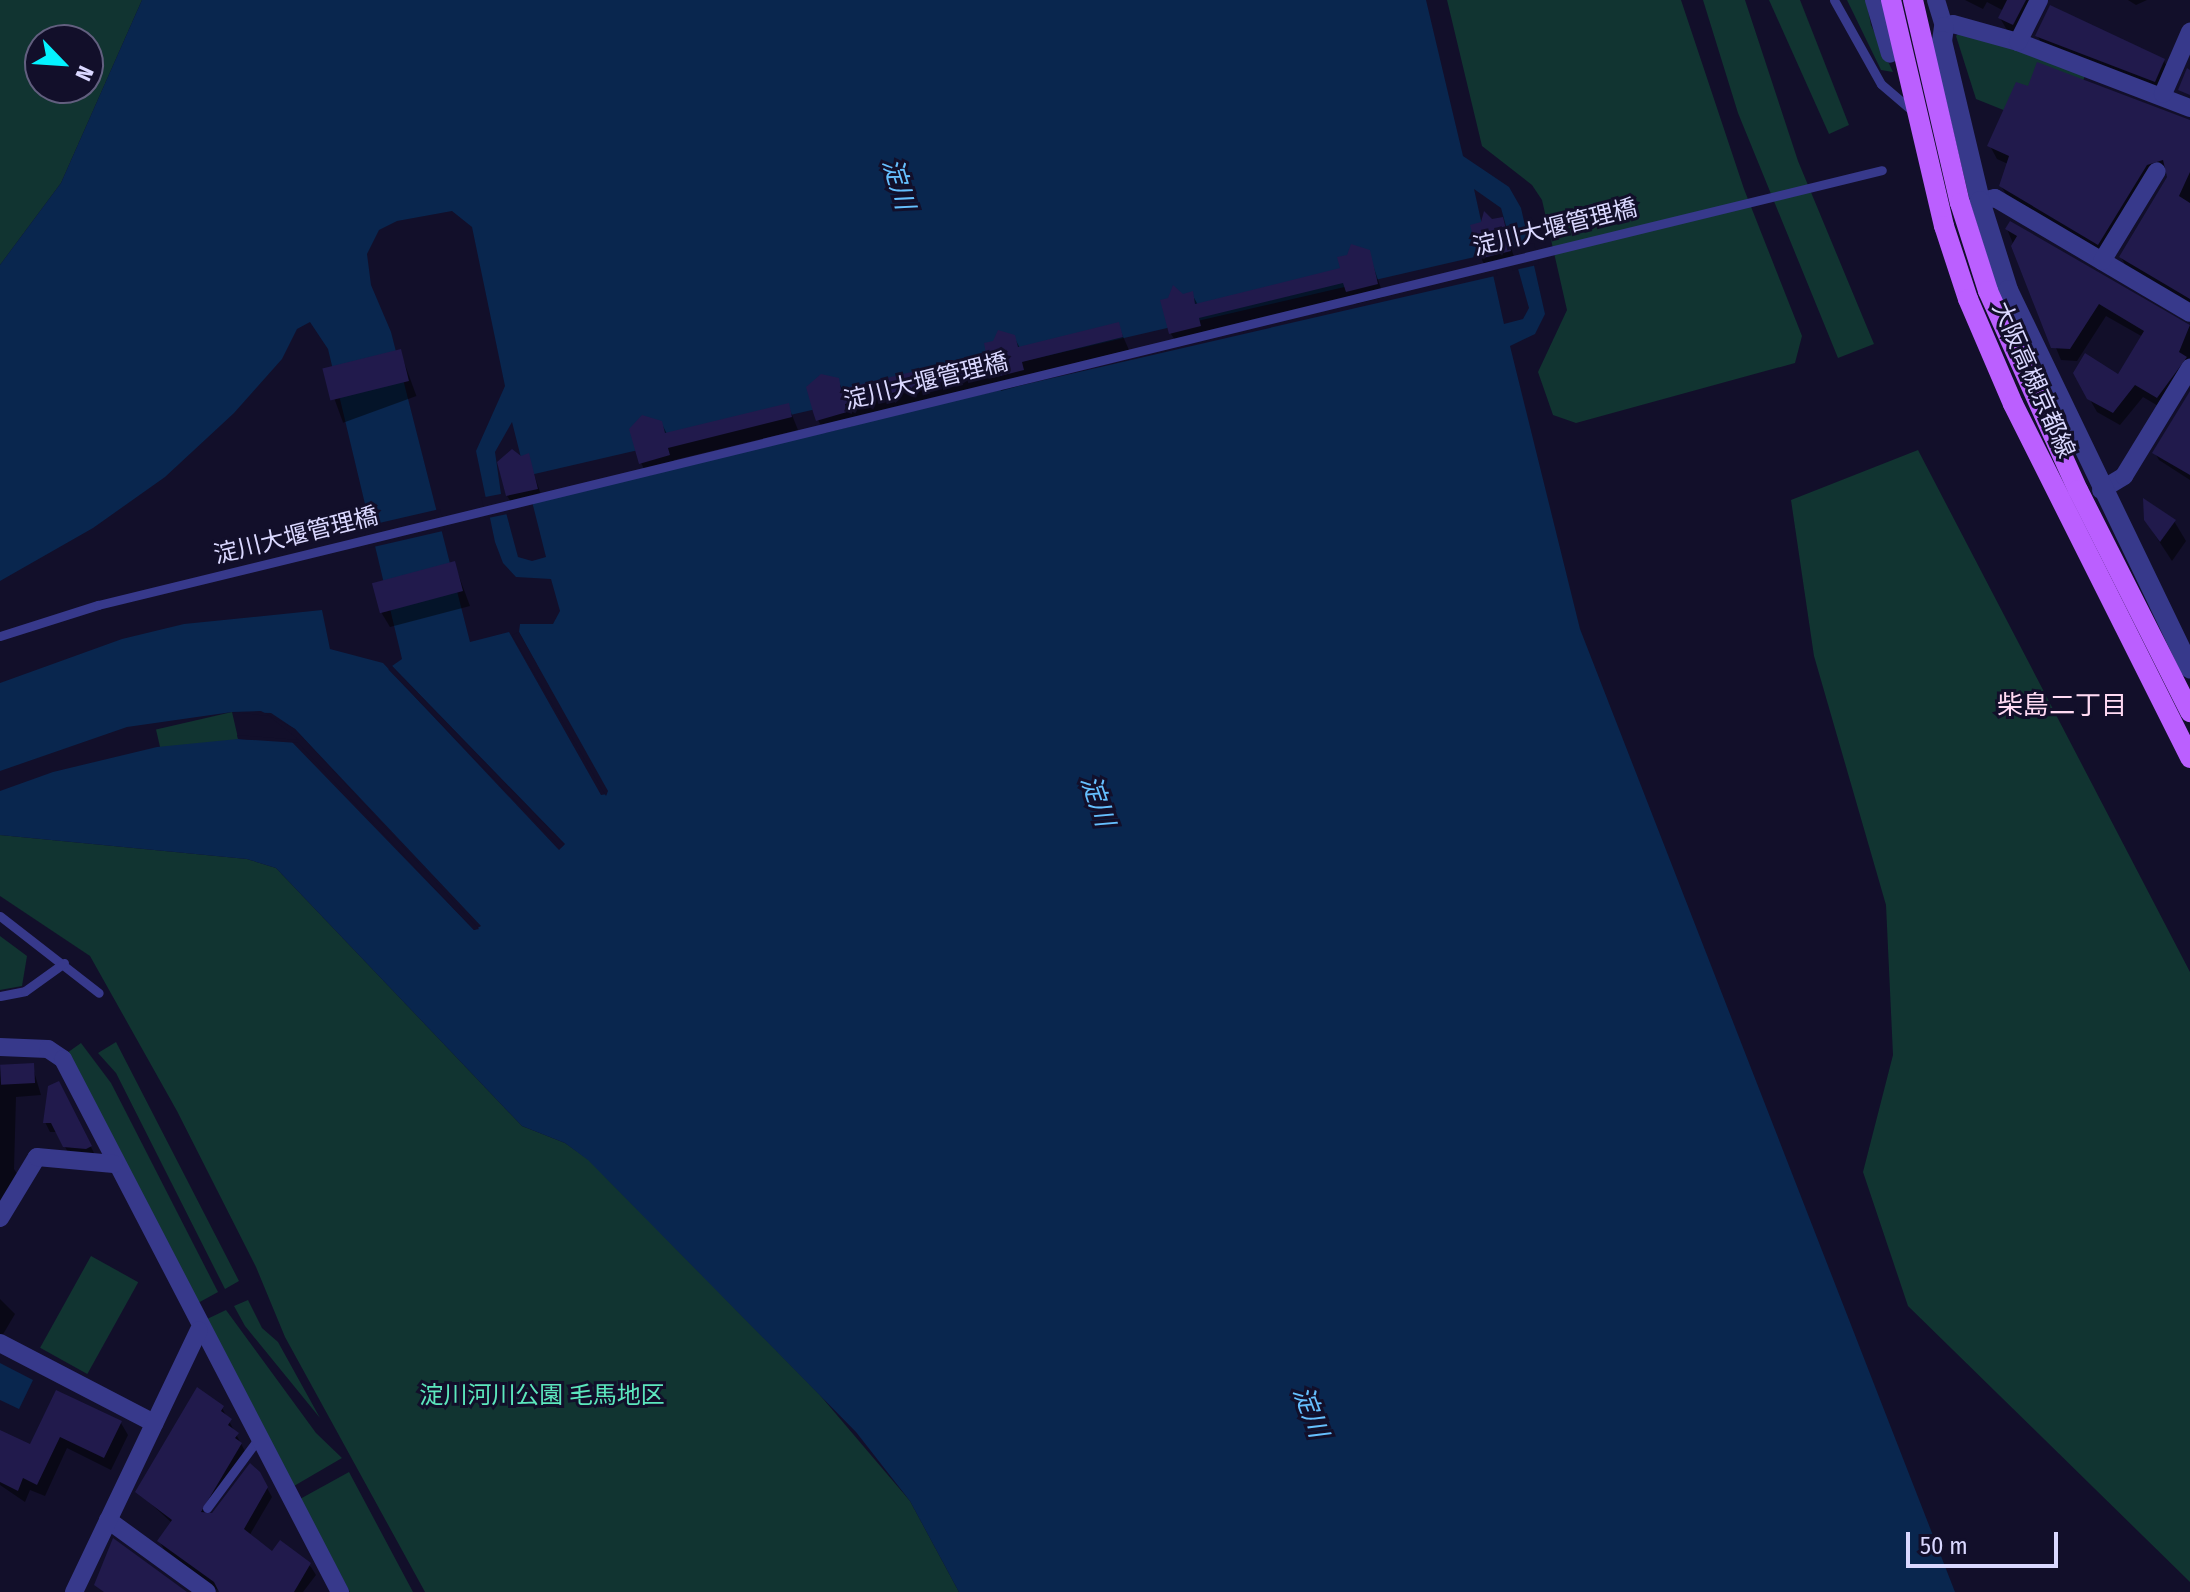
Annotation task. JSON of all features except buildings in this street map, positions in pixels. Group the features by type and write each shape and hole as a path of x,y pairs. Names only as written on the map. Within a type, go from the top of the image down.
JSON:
{"main road":[{"name":"大阪高槻京都線","path":"1891,0 1944,226 1983,336 2190,758"},
{"name":"大阪高槻京都線","path":"1913,0 1960,203 1988,291 2072,476 2190,712"}],"street":[{"path":"1874,0 1890,54"},
{"path":"1936,0 1944,27 1942,41 1980,201 2022,326 2101,490 2183,640 2190,668"},
{"path":"2018,42 2039,0"},
{"path":"1944,27 1953,24 2018,42 2163,94 2190,108"},
{"path":"2163,94 2190,32"},
{"path":"2102,261 2157,171"},
{"path":"1980,201 1995,198 2190,313"},
{"path":"2101,490 2124,476 2190,368"},
{"path":"0,1047 58,1054 199,1330 340,1592"},
{"path":"0,1218 37,1157 114,1164"},
{"path":"80,1589 108,1520 199,1330"},
{"path":"0,1343 154,1423"},
{"path":"108,1520 207,1592"}],"lane":[{"path":"1834,0 1881,84 1918,116"},
{"name":"淀川大堰管理橋","path":"0,636 98,605 1882,170"},
{"path":"0,916 99,993"},
{"path":"0,996 25,991 64,963"},
{"path":"207,1508 258,1439"}],"green space":[{"path":"0,0 142,0 104,86 104,24 24,24 24,104 96,104 61,183 0,265"},
{"path":"1447,0 1681,0 1744,189 1802,336 1795,363 1576,423 1553,415 1538,372 1567,310 1542,200 1532,185 1482,146"},
{"path":"1703,0 1745,0 1798,161 1874,344 1838,358 1738,113"},
{"path":"1769,0 1800,0 1849,125 1829,134"},
{"path":"1847,0 1866,0 1871,25 1893,72 1881,70"},
{"path":"1960,32 2086,73 2063,134 1976,99 1956,36"},
{"path":"1918,450 2190,972 2190,1582 1908,1306 1863,1172 1893,1055 1886,905 1814,656 1791,500"},
{"path":"232,712 238,739 162,757 156,730"},
{"name":"淀川河川公園 毛馬地区","path":"0,835 247,859 276,868 522,1126 565,1143 589,1160 819,1394 910,1501 959,1592 425,1592 285,1337 256,1267 177,1111 90,956 0,896"},
{"path":"0,936 27,956 22,986 0,990"},
{"path":"116,1042 239,1281 225,1289 116,1073 98,1053"},
{"path":"81,1043 111,1083 218,1292 198,1303 67,1053"},
{"path":"91,1256 138,1282 87,1374 40,1348"},
{"path":"248,1300 262,1328 278,1342 320,1418 245,1326 234,1306"},
{"path":"226,1310 316,1433 342,1458 294,1486 205,1320"},
{"path":"349,1472 413,1592 350,1592 300,1499"}],"water":[{"name":"淀川","path":"142,0 1426,0 1463,156 1509,187 1521,208 1545,314 1535,334 1510,346 1580,629 1955,1592 959,1592 910,1501 856,1432 588,1160 565,1143 522,1126 276,868 247,859 0,835 0,791 53,772 157,747 238,739 291,741 474,930 481,926 295,729 271,713 232,712 127,727 0,771 0,683 122,639 184,624 322,610 330,649 383,663 559,850 565,844 392,666 402,659 328,349 310,322 297,329 282,359 234,413 165,477 93,528 0,581 0,265 61,183 96,104 104,104 104,86","holes":["1474,189 1501,208 1529,308 1523,319 1504,324","452,211 472,227 505,386 476,451 495,542 503,563 516,577 551,579 560,611 553,624 520,624 519,632 607,794 601,795 509,632 470,642 391,332 371,285 367,254 379,230 397,221","512,422 546,557 532,561 518,557 501,494 495,452"]},
{"path":"0,1363 33,1380 19,1409 0,1400"}],"pier":[{"path":"1534,243 1539,264 1513,271 1508,249"},
{"path":"1492,253 1497,275 528,499 523,477"},
{"path":"506,493 510,514 485,518 481,498"},
{"path":"440,509 445,530 369,548 364,527"},
{"path":"519,632 608,791 606,796 512,635"},
{"path":"392,666 564,844 561,848 388,669"},
{"path":"261,711 295,729 479,929 474,930 298,743 238,739 237,735 299,740 269,716 232,712"}],"district":[{"name":"柴島二丁目","path":"2062,706"}]}
